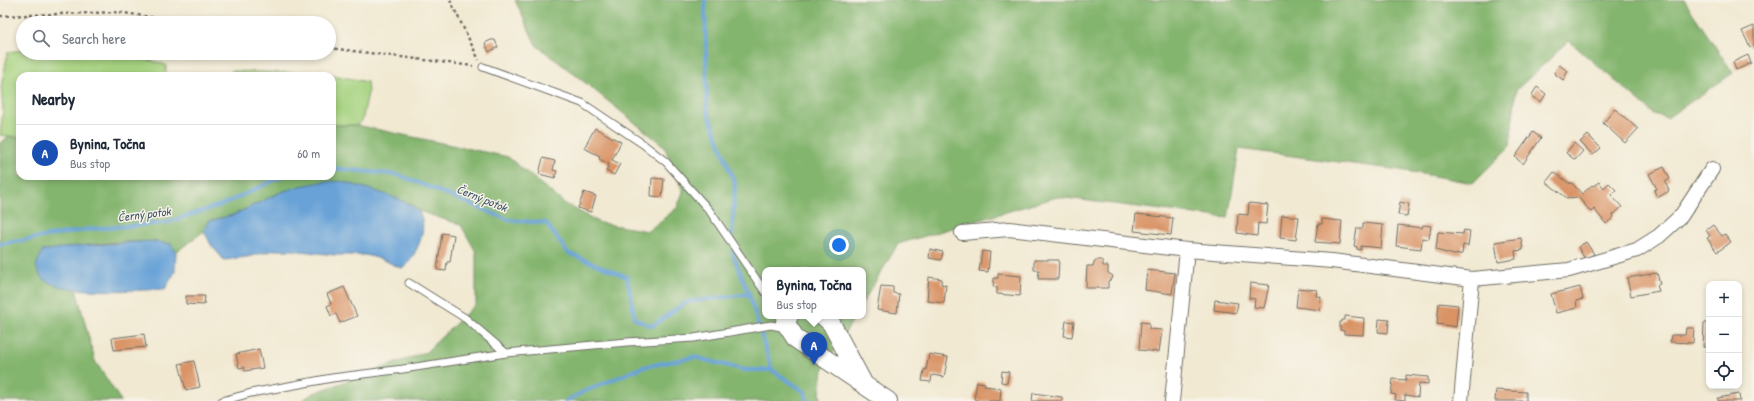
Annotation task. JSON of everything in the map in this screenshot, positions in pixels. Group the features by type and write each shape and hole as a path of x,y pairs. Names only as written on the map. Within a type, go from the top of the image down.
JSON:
{"street":[{"path":"962,233 1009,229 1187,250 1332,261 1472,279 1569,270 1637,250 1659,236 1681,216 1712,169"},
{"path":"1172,401 1187,250"},
{"path":"1461,401 1472,279"},
{"path":"826,319 831,323 864,386"},
{"path":"786,321 796,340 888,401"}],"lane":[{"path":"483,67 582,103 643,144 666,162 709,210 762,288"},
{"path":"409,283 464,318 506,353"},
{"path":"222,401 251,393 332,378 506,353 627,342 694,338 771,325 786,321"}],"path":[{"path":"450,0 483,67"},
{"path":"0,16 118,12 144,16"},
{"path":"336,49 483,67"}],"green space":[{"path":"515,0 1684,0 1733,73 1667,118 1654,114 1569,41 1516,90 1510,146 1473,183 1400,170 1239,149 1228,218 1057,197 898,244 866,297 866,267 762,267 762,319 853,319 823,370 820,392 821,401 301,401 314,393 426,352 476,304 476,252 461,225 419,211 409,203 358,186 281,192 233,215 209,221 204,231 176,252 170,244 139,241 106,243 42,251 54,285 76,289 95,361 121,401 0,401 0,144 9,136 16,137 16,180 336,180 336,125 356,125 508,157 564,203 600,223 648,231 677,208 683,192 664,146 536,45"},
{"path":"16,51 16,60 154,61 166,65 166,72 16,72 16,137 0,135 3,110 1,87 8,52"},
{"path":"231,71 263,72 231,72"},
{"path":"336,76 367,82 368,93 362,121 356,125 336,125"}],"water":[{"path":"339,181 369,189 405,202 419,212 423,226 422,233 418,247 406,266 401,268 381,259 366,255 334,255 292,250 275,250 247,257 224,260 211,245 204,231 209,221 233,215 281,192 300,186 321,182"},
{"path":"152,241 171,244 176,252 175,272 165,289 119,291 64,287 50,283 41,277 36,266 42,251 76,246"}],"building":[{"path":"1754,26 1754,46 1750,47 1742,31"},
{"path":"495,40 498,47 489,52 485,43"},
{"path":"1748,55 1751,63 1736,70 1733,62"},
{"path":"1559,65 1568,71 1563,80 1554,73"},
{"path":"1537,87 1546,94 1541,102 1531,96"},
{"path":"1615,109 1638,129 1625,143 1603,123"},
{"path":"595,128 621,142 612,160 620,164 614,175 606,171 609,164 599,159 600,156 584,148"},
{"path":"1533,132 1541,138 1523,164 1515,157"},
{"path":"1588,135 1601,148 1593,155 1580,142"},
{"path":"1574,143 1583,151 1575,160 1566,153"},
{"path":"543,158 555,161 553,170 557,171 555,178 539,174"},
{"path":"1664,167 1670,179 1665,182 1669,191 1657,198 1654,190 1657,189 1649,174"},
{"path":"1554,172 1570,184 1571,182 1582,194 1592,185 1593,186 1599,182 1604,188 1609,183 1616,190 1611,195 1622,207 1606,224 1594,209 1591,212 1578,197 1567,198 1546,182"},
{"path":"652,178 664,179 662,197 651,196"},
{"path":"584,192 596,196 591,212 578,208"},
{"path":"1400,202 1409,204 1407,216 1398,215"},
{"path":"1249,203 1268,205 1266,224 1258,223 1257,236 1237,233 1238,214 1248,215"},
{"path":"1136,214 1173,218 1171,235 1134,231"},
{"path":"1282,215 1299,217 1296,240 1280,238"},
{"path":"1322,219 1342,221 1340,244 1315,242 1318,224 1322,224"},
{"path":"1363,223 1383,225 1381,248 1361,246 1361,250 1354,246 1357,228 1363,228"},
{"path":"1398,225 1422,228 1423,225 1431,226 1429,239 1422,238 1421,249 1396,246"},
{"path":"1713,225 1722,236 1725,234 1731,242 1717,252 1707,238 1710,236 1706,230"},
{"path":"1464,230 1470,231 1468,246 1463,245 1462,254 1454,255 1436,250 1438,232 1463,234"},
{"path":"442,233 454,235 450,262 447,262 446,271 437,270"},
{"path":"1521,238 1523,250 1515,251 1516,259 1498,262 1495,242"},
{"path":"1586,242 1594,254 1585,259 1578,247"},
{"path":"930,249 943,252 941,260 929,258"},
{"path":"982,251 990,252 988,272 979,271"},
{"path":"1034,260 1059,260 1058,279 1038,279 1039,270 1034,270"},
{"path":"1096,260 1101,260 1103,262 1103,266 1108,266 1108,273 1113,276 1112,279 1108,281 1108,288 1086,288 1087,266 1093,266"},
{"path":"1147,270 1175,273 1172,294 1145,290"},
{"path":"1657,273 1660,284 1657,285 1659,291 1631,296 1627,278"},
{"path":"998,274 1021,276 1020,296 997,294 997,287 993,287 994,278 998,278"},
{"path":"929,277 942,279 941,284 946,285 944,303 927,301"},
{"path":"1250,283 1269,285 1264,308 1254,307 1255,299 1249,298"},
{"path":"881,286 893,287 893,293 899,294 897,313 877,310"},
{"path":"344,287 357,316 340,323 336,314 331,316 327,306 331,304 327,294"},
{"path":"1580,287 1583,299 1576,301 1577,308 1556,313 1551,294"},
{"path":"1298,288 1317,290 1316,296 1321,297 1320,310 1296,307"},
{"path":"186,296 205,296 204,305 186,304"},
{"path":"1215,300 1238,303 1236,313 1214,310"},
{"path":"1439,303 1458,305 1456,327 1437,324"},
{"path":"1345,316 1364,318 1363,335 1344,334 1344,331 1340,330 1340,322 1345,320"},
{"path":"1379,319 1389,320 1388,333 1378,332"},
{"path":"1066,321 1074,322 1072,337 1064,336"},
{"path":"1141,322 1149,323 1149,329 1162,330 1159,352 1139,350"},
{"path":"1704,323 1706,323 1706,347 1703,347"},
{"path":"1686,328 1694,328 1693,343 1670,342 1671,335 1685,335"},
{"path":"144,334 146,347 114,350 112,338"},
{"path":"259,349 263,368 245,371 244,367 239,368 236,354"},
{"path":"929,354 948,357 944,377 932,375 931,382 922,381"},
{"path":"194,361 200,387 186,390 179,364"},
{"path":"1002,371 1009,372 1007,383 1001,382"},
{"path":"1406,375 1428,377 1428,384 1419,383 1418,397 1405,395 1405,401 1395,400 1396,395 1391,394 1393,379 1406,380"},
{"path":"977,382 985,383 984,386 1001,388 1000,401 979,401 974,399"},
{"path":"1496,390 1526,392 1526,401 1495,401"},
{"path":"1033,393 1062,397 1062,401 1032,401"},
{"path":"1739,394 1740,401 1718,401 1718,398"}],"waterway":[{"path":"705,0 707,110 735,184 732,235"},
{"name":"Černý potok","path":"336,168 399,175 509,220 546,223 568,253 627,277 635,319 652,326 687,302 749,294 772,370 805,392 807,401"},
{"name":"Černý potok","path":"0,244 91,229 165,223 224,204 275,180"},
{"path":"732,252 749,294"},
{"path":"566,401 583,392 643,367 694,357 745,370 772,370"}],"place":[{"name":"Bynina, Točna","path":"814,365"}]}
